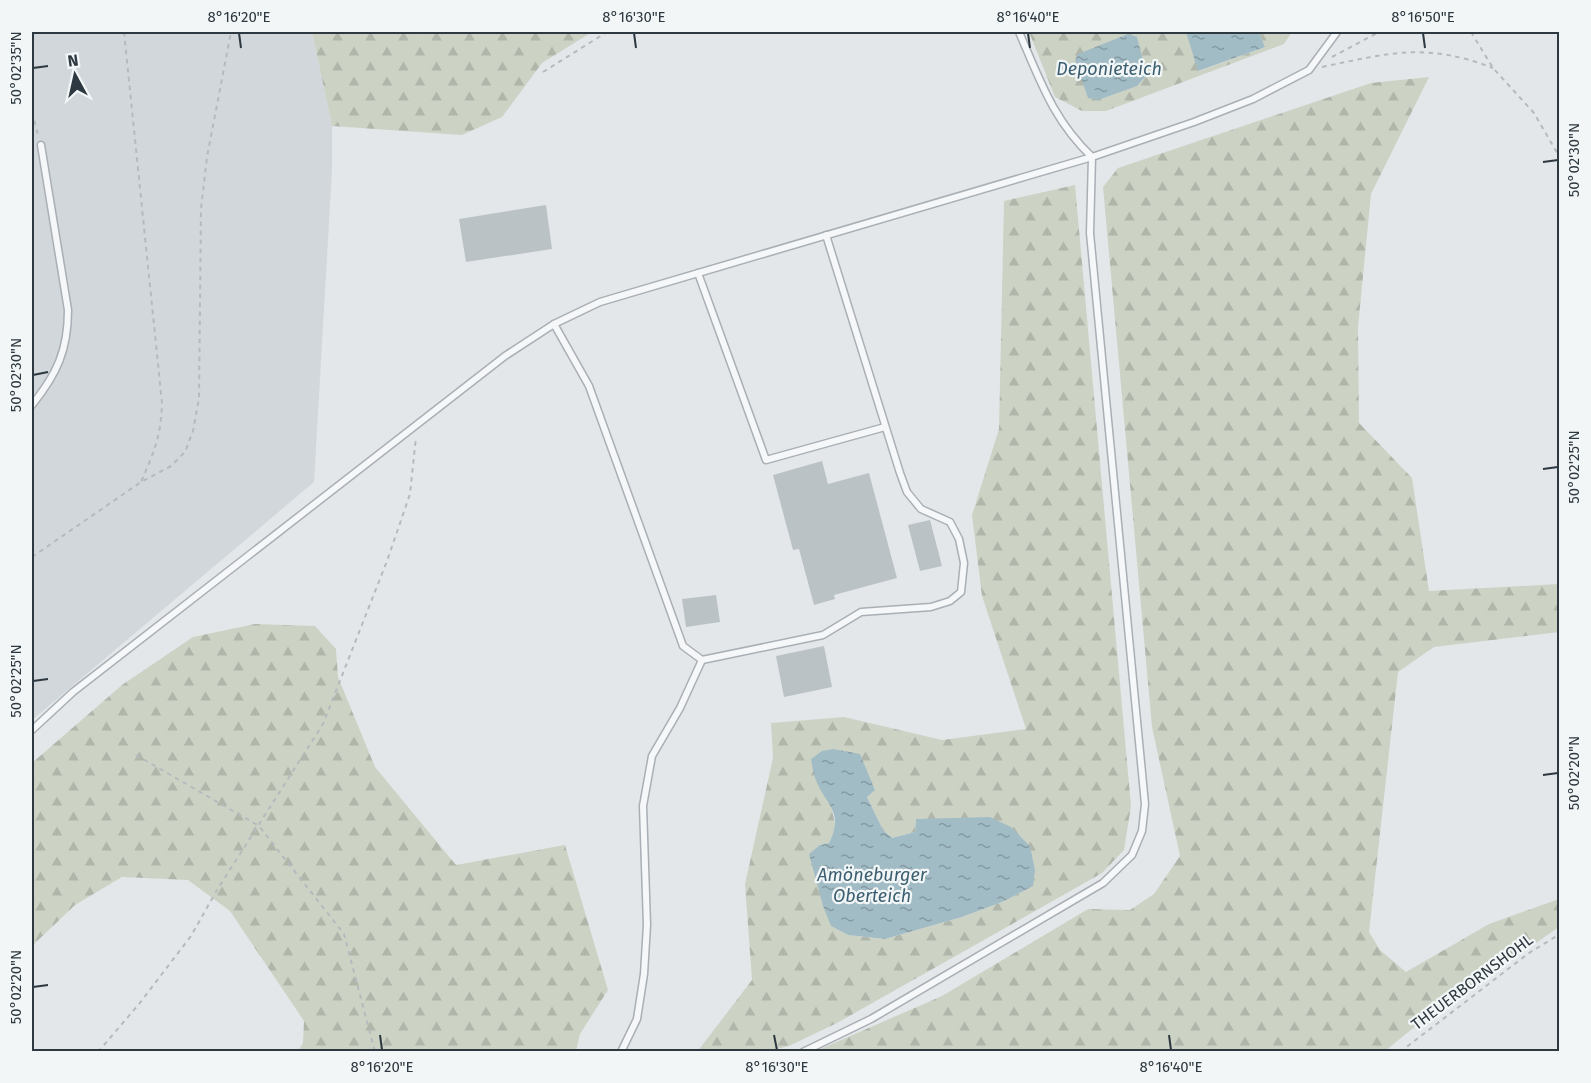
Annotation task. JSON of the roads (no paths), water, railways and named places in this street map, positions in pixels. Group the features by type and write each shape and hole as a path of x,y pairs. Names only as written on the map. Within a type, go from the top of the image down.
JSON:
{"lane":[{"path":"803,1052 871,1019 1103,883 1132,855 1142,831 1145,804 1090,233 1092,157 1063,126 1051,105 1019,32"},
{"path":"32,730 73,692 505,356 554,324 600,302 1092,157 1194,122 1253,99 1309,70 1337,32"},
{"path":"32,405 58,368 68,326 68,310 41,145"},
{"path":"554,324 589,386 682,646 702,660 823,635 861,612 931,607 950,601 961,592 964,563 959,539 950,522 921,509 907,492 826,235"},
{"path":"698,273 766,460 885,427"},
{"path":"621,1052 637,1019 644,974 647,925 643,806 652,756 680,708 702,660"}],"water":[{"name":"Deponieteich","path":"1186,32 1259,32 1265,47 1198,71"},
{"name":"Deponieteich","path":"1128,34 1137,37 1147,75 1137,86 1098,100 1088,98 1075,60 1078,54"},
{"name":"Amöneburger Oberteich","path":"833,749 860,754 875,790 867,797 883,830 892,838 915,832 916,819 990,817 1011,827 1030,846 1035,870 1033,886 1002,902 962,917 885,939 848,935 831,926 823,906 809,854 820,845 829,843 835,823 832,809 815,778 811,759 822,751"}]}
